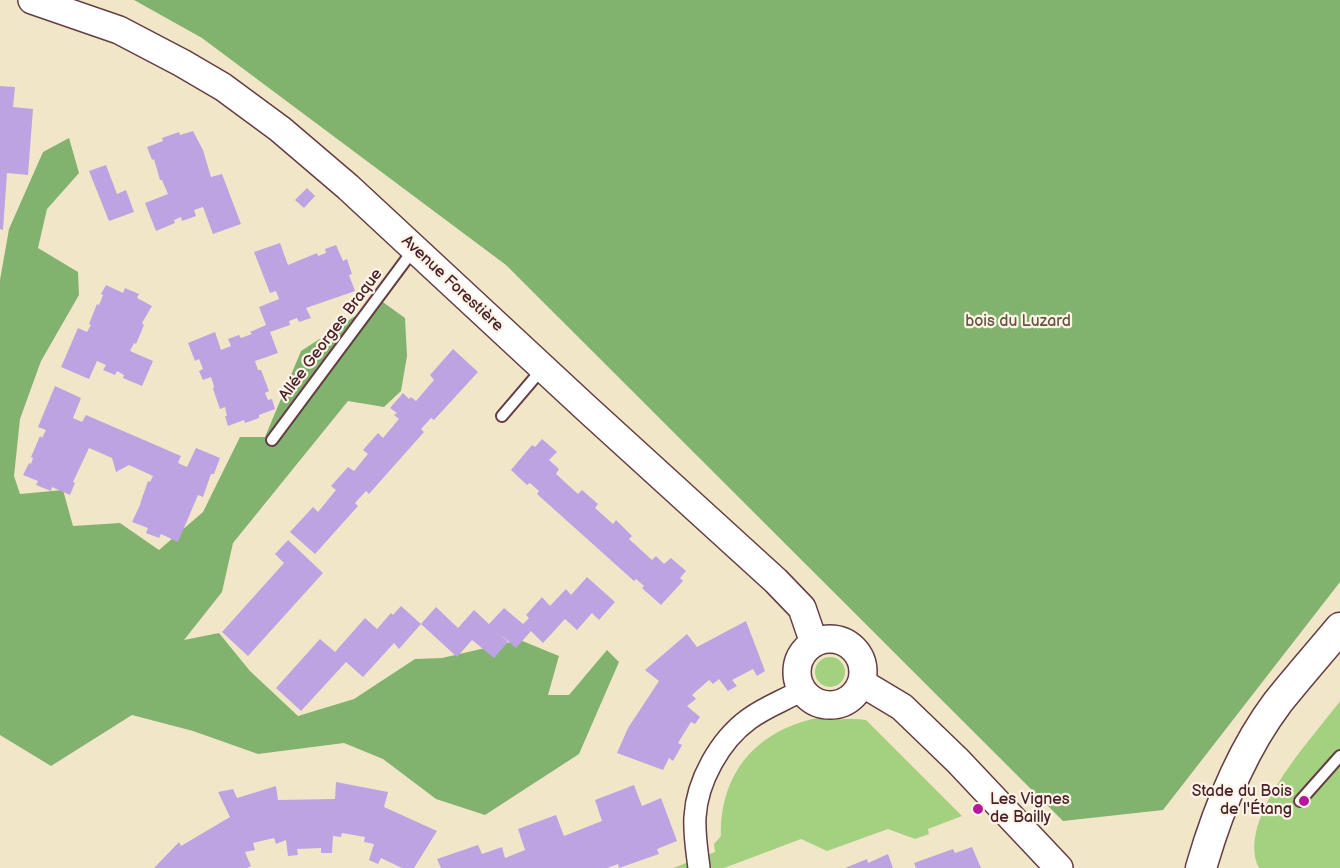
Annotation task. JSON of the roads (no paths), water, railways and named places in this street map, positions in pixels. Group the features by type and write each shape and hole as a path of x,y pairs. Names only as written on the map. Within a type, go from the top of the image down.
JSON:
{"main road":[{"path":"1201,868 1216,818 1240,763 1277,704 1340,628"}],"street":[{"name":"Avenue Forestière","path":"32,0 119,30 223,87 280,129 348,187 776,581 802,608 814,643"},
{"path":"825,639 837,639 847,643 862,661 864,672 862,683 850,699 840,704 829,706 819,704 802,690 798,681 797,669 800,659 814,643 825,639"},
{"path":"862,683 902,707 958,761 1059,868"},
{"path":"699,868 695,816 699,796 712,765 734,733 750,718 802,690"}],"lane":[{"name":"Allée Georges Braque","path":"272,440 414,249"},
{"path":"502,416 543,368"},
{"path":"1300,801 1340,756"}],"place":[{"name":"Stade du Bois de l'Étang","path":"1304,801"},
{"name":"Les Vignes de Bailly","path":"978,809"}],"park label":[{"name":"bois du Luzard","path":"1018,322"}]}
